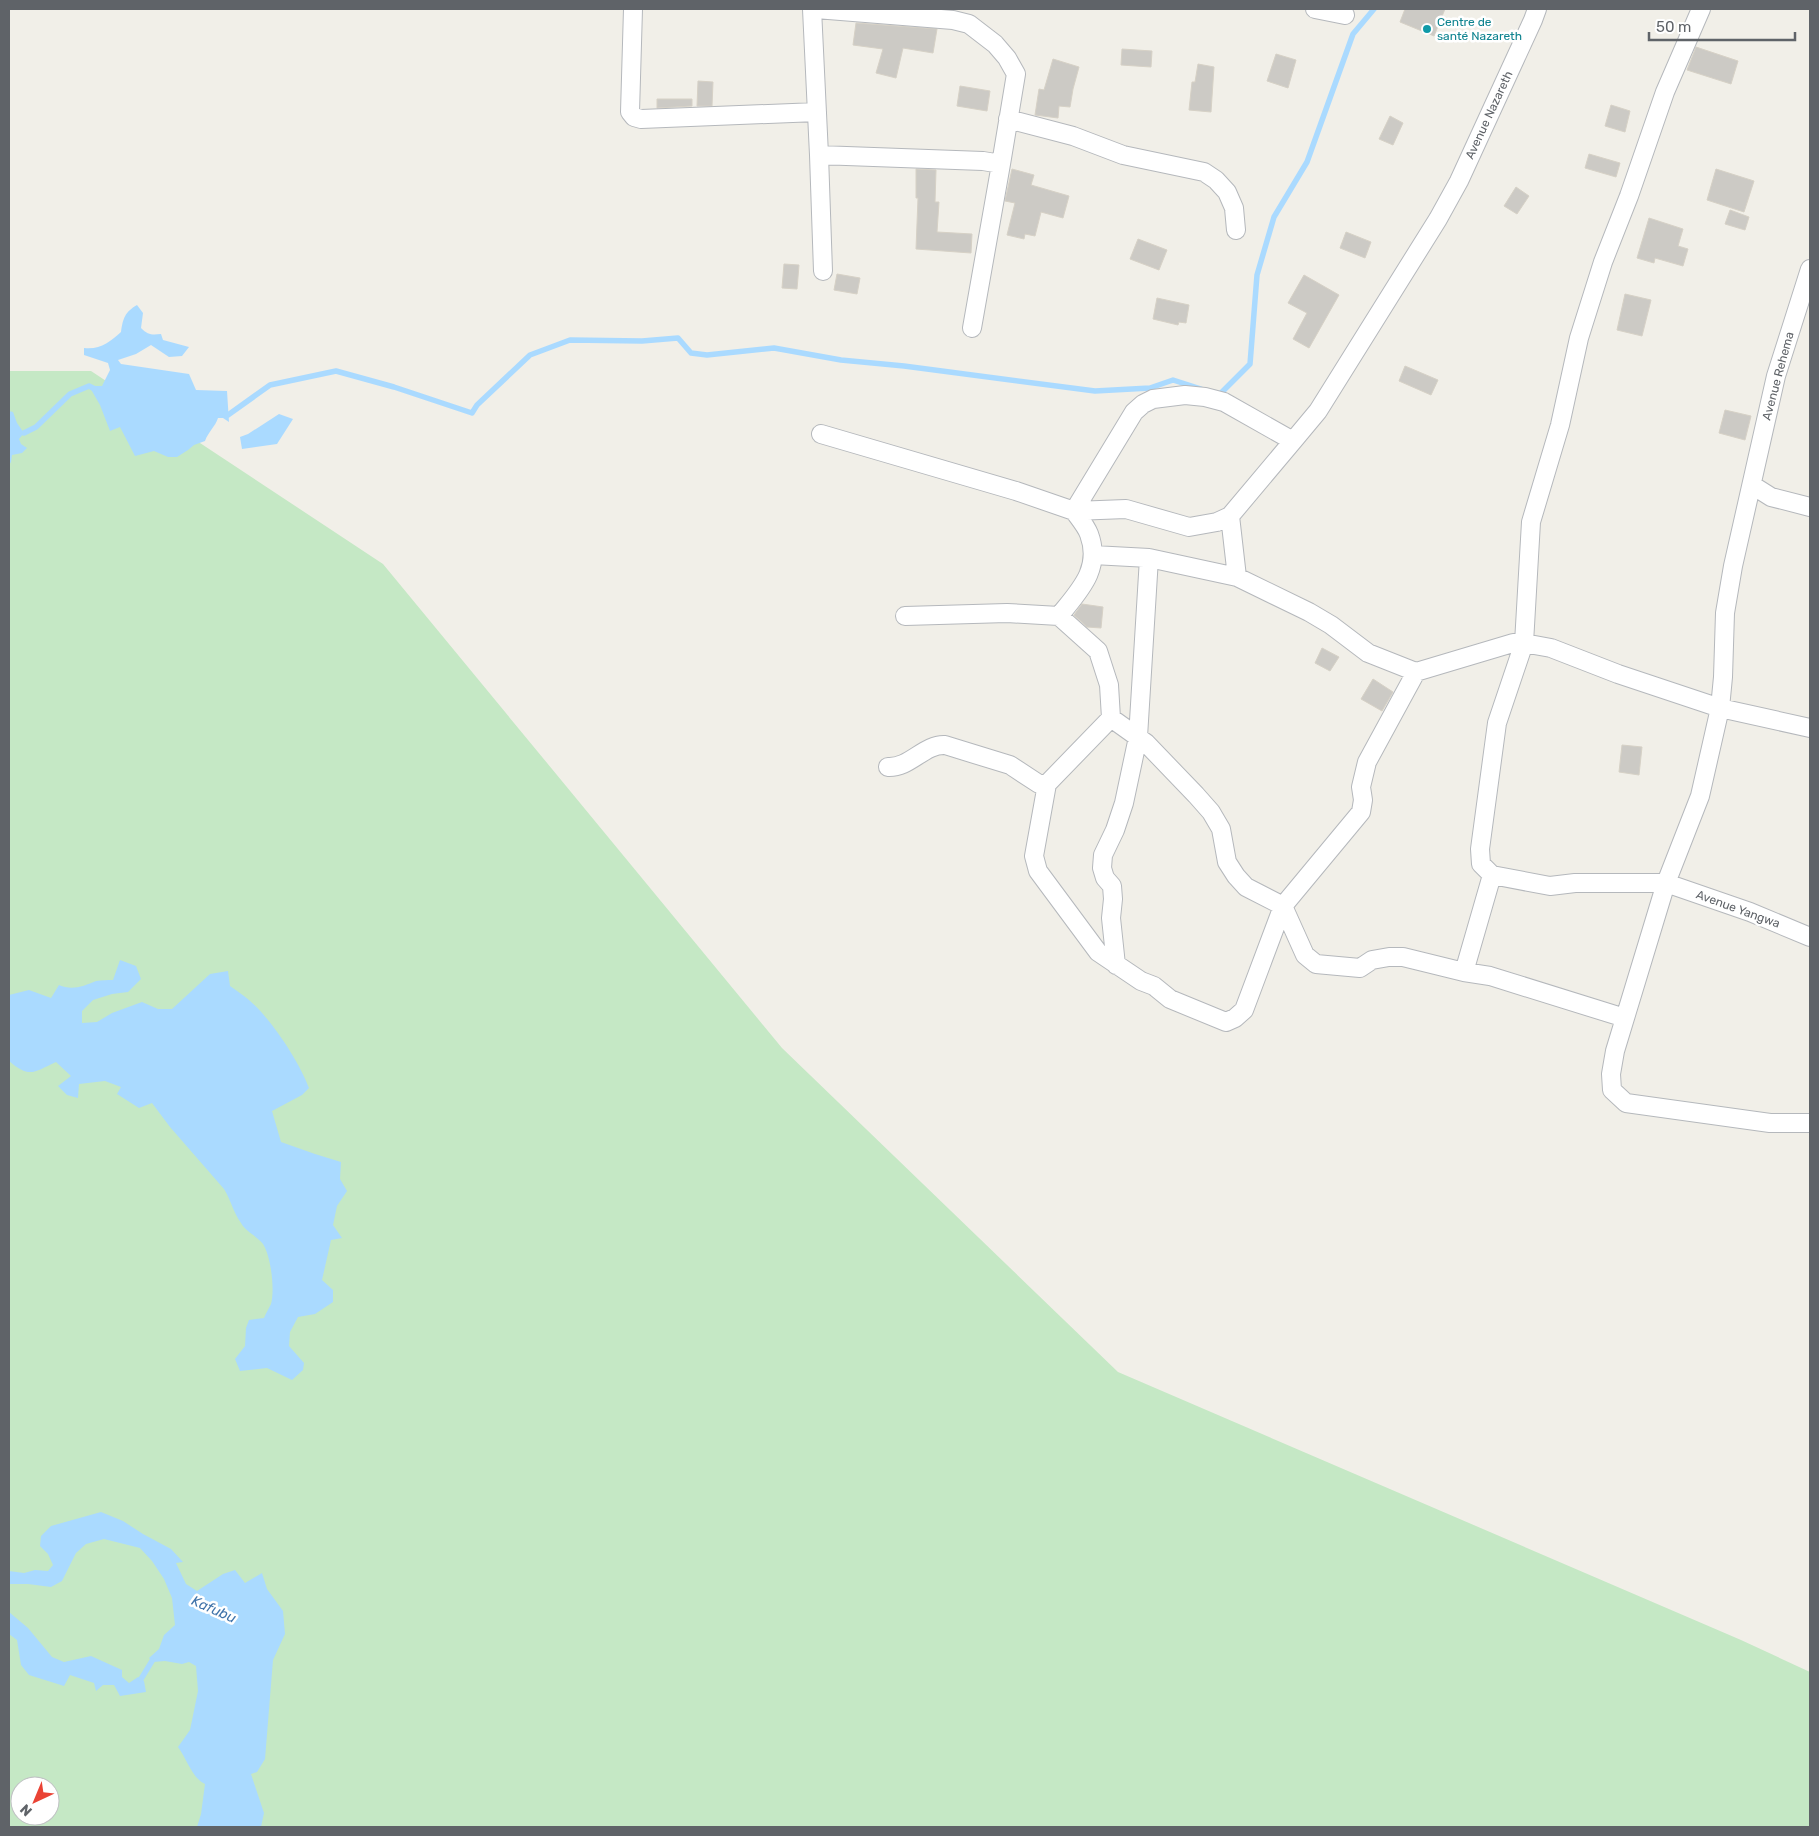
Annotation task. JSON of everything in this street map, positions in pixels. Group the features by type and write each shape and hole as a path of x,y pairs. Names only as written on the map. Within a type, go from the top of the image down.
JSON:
{"street":[{"path":"632,9 630,112 634,117 641,119 817,112"},
{"path":"812,9 823,271"},
{"path":"816,9 953,20 969,24 995,44 1007,58 1016,74 972,328"},
{"path":"1316,9 1345,15"},
{"name":"Avenue Nazareth","path":"1230,516 1318,411 1438,220 1459,181 1537,9"},
{"path":"1464,972 1492,875 1481,864 1480,849 1498,723 1524,643 1531,522 1560,425 1579,338 1603,262 1666,92 1701,9"},
{"path":"1008,119 1072,136 1123,155 1204,172 1216,180 1227,192 1234,208 1236,230"},
{"path":"819,155 983,161 1001,164"},
{"name":"Avenue Rehema","path":"1810,269 1776,376 1732,566 1725,613 1724,677 1720,708 1700,796 1666,883 1625,1018 1611,1074 1612,1090 1626,1103 1770,1122 1810,1123"},
{"path":"1074,511 1134,412 1143,404 1154,399 1185,395 1205,397 1224,402 1294,441"},
{"path":"821,434 1016,491 1074,511 1126,509 1189,527 1216,522 1230,516 1237,576"},
{"path":"1752,485 1771,497 1810,507"},
{"path":"1059,616 1084,584 1090,571 1093,555 1088,533 1074,511"},
{"path":"1093,555 1149,558 1237,576 1317,616 1368,653 1416,672 1513,643 1524,643 1551,648 1618,674 1720,708 1810,728"},
{"path":"1116,965 1111,918 1112,886 1105,878 1102,868 1103,855 1115,830 1124,803 1138,737 1149,558"},
{"path":"905,616 1008,614 1059,616 1098,652 1109,685 1112,718 1146,743 1211,812 1221,829 1227,862 1236,876 1246,887 1283,906 1305,955 1316,964 1360,968 1372,960 1403,957 1464,972 1490,976 1625,1018"},
{"path":"1112,718 1048,784 1034,856 1038,871 1098,952 1141,981 1154,986 1170,999 1226,1022 1235,1018 1244,1010 1283,906 1361,812 1363,800 1361,787 1367,762 1416,672"},
{"path":"888,767 902,766 935,746 945,745 1010,765 1039,784 1048,784"},
{"name":"Avenue Yangwa","path":"1492,875 1550,886 1583,883 1666,883 1750,912 1810,937"}],"green space":[{"path":"9,371 91,371 383,564 782,1048 1118,1372 1741,1640 1810,1672 1810,1827 9,1827"}],"water":[{"path":"137,305 143,313 141,328 150,334 161,334 163,340 189,347 182,356 169,357 151,345 136,354 118,360 121,364 189,374 196,390 227,391 229,422 223,418 218,418 205,441 194,445 177,457 168,457 154,451 135,456 120,427 110,431 100,405 89,386 102,386 110,370 108,363 84,355 84,348 95,348 113,339 121,332 127,313"},
{"path":"9,411 13,412 17,423 24,433 19,439 21,444 27,448 22,453 12,455 9,465"},
{"path":"279,414 293,419 277,444 242,449 240,437"},
{"path":"120,960 136,966 141,979 128,992 112,994 93,1000 82,1011 82,1023 97,1022 112,1013 142,1002 158,1009 172,1009 210,974 228,971 230,986 249,1000 275,1029 284,1041 309,1088 302,1095 272,1111 281,1142 341,1162 340,1179 347,1191 337,1206 333,1225 342,1238 331,1240 322,1280 333,1290 333,1302 315,1314 298,1317 290,1332 289,1346 304,1363 303,1370 292,1380 267,1368 240,1371 235,1359 245,1346 246,1328 249,1320 264,1318 271,1304 272,1282 266,1249 243,1226 224,1189 170,1127 152,1103 139,1108 117,1094 121,1087 105,1081 79,1084 78,1098 67,1095 58,1086 71,1076 56,1062 37,1071 27,1072 9,1061 9,995 29,990 51,998 59,985 73,988 96,981 113,980"},
{"name":"Kafubu","path":"101,1512 123,1521 171,1549 183,1562 176,1563 186,1584 197,1591 223,1574 235,1570 245,1583 262,1573 267,1589 283,1611 285,1634 273,1660 265,1759 257,1772 251,1774 264,1813 261,1827 197,1827 201,1814 205,1784 193,1773 178,1747 190,1730 198,1691 196,1666 189,1662 182,1664 165,1661 153,1662 149,1658 159,1649 164,1635 175,1625 172,1598 164,1579 152,1561 140,1548 104,1539 86,1544 76,1553 62,1581 51,1587 9,1584 9,1571 24,1573 35,1570 48,1571 53,1565 48,1554 40,1546 41,1536 51,1526"},
{"path":"9,1612 28,1628 52,1657 64,1662 91,1656 122,1670 122,1677 129,1683 138,1677 144,1681 146,1692 120,1696 114,1685 103,1685 96,1691 94,1683 70,1675 64,1686 29,1675 21,1665 17,1640 9,1634"}],"building":[{"name":"Centre de santé Nazareth","path":"1405,9 1445,9 1434,36 1400,22"},
{"path":"856,23 937,29 933,53 903,48 896,78 876,73 883,49 853,45"},
{"path":"1696,47 1738,61 1731,84 1687,70"},
{"path":"1122,49 1152,51 1151,67 1121,65"},
{"path":"1276,54 1296,60 1288,88 1267,81"},
{"path":"1053,59 1079,67 1070,107 1059,106 1058,118 1035,115 1039,89 1044,90"},
{"path":"1198,64 1214,67 1211,112 1189,110 1192,82 1195,82"},
{"path":"698,81 713,82 712,106 697,106"},
{"path":"960,86 990,91 987,111 957,106"},
{"path":"657,99 692,99 692,106 657,108"},
{"path":"1611,105 1630,111 1625,132 1605,126"},
{"path":"1390,116 1403,123 1393,145 1379,139"},
{"path":"1589,154 1620,163 1616,177 1585,168"},
{"path":"916,169 936,170 935,202 939,202 937,232 972,234 971,253 916,249 918,198 916,198"},
{"path":"1012,169 1034,175 1031,185 1069,196 1063,218 1041,212 1035,236 1025,234 1024,239 1007,235 1015,203 1005,201"},
{"path":"1716,169 1754,181 1744,212 1707,200"},
{"path":"1516,187 1529,196 1517,214 1504,206"},
{"path":"1730,210 1749,217 1745,230 1725,224"},
{"path":"1649,218 1683,229 1678,246 1688,249 1683,266 1655,258 1654,263 1637,258"},
{"path":"1346,232 1371,242 1365,258 1340,248"},
{"path":"1138,239 1167,250 1159,270 1130,259"},
{"path":"784,264 799,265 797,289 782,288"},
{"path":"837,274 860,278 857,294 834,290"},
{"path":"1304,275 1339,295 1309,348 1293,339 1307,313 1288,303"},
{"path":"1625,294 1651,300 1642,336 1617,330"},
{"path":"1157,298 1189,305 1186,323 1179,322 1178,325 1153,319"},
{"path":"1405,366 1438,380 1431,395 1399,381"},
{"path":"1725,410 1751,416 1745,440 1719,433"},
{"path":"1082,604 1103,607 1101,628 1087,627 1074,615"},
{"path":"1322,648 1339,657 1330,671 1315,663"},
{"path":"1373,679 1393,692 1382,711 1361,699"},
{"path":"1622,745 1642,747 1639,775 1619,772"}],"waterway":[{"path":"1217,394 1219,395 1250,364 1257,275 1274,217 1307,162 1353,34 1374,9"},
{"path":"221,413 228,415 270,385 336,371 394,387 472,413 477,405 530,355 570,340 642,341 678,338 691,353 707,355 774,348 841,360 904,366 1095,391 1150,388 1173,380 1201,389"},
{"path":"24,433 36,427 70,394 89,386 95,389"},
{"path":"141,1679 152,1661"}],"place":[{"name":"Centre de santé Nazareth","path":"1427,29"}]}
